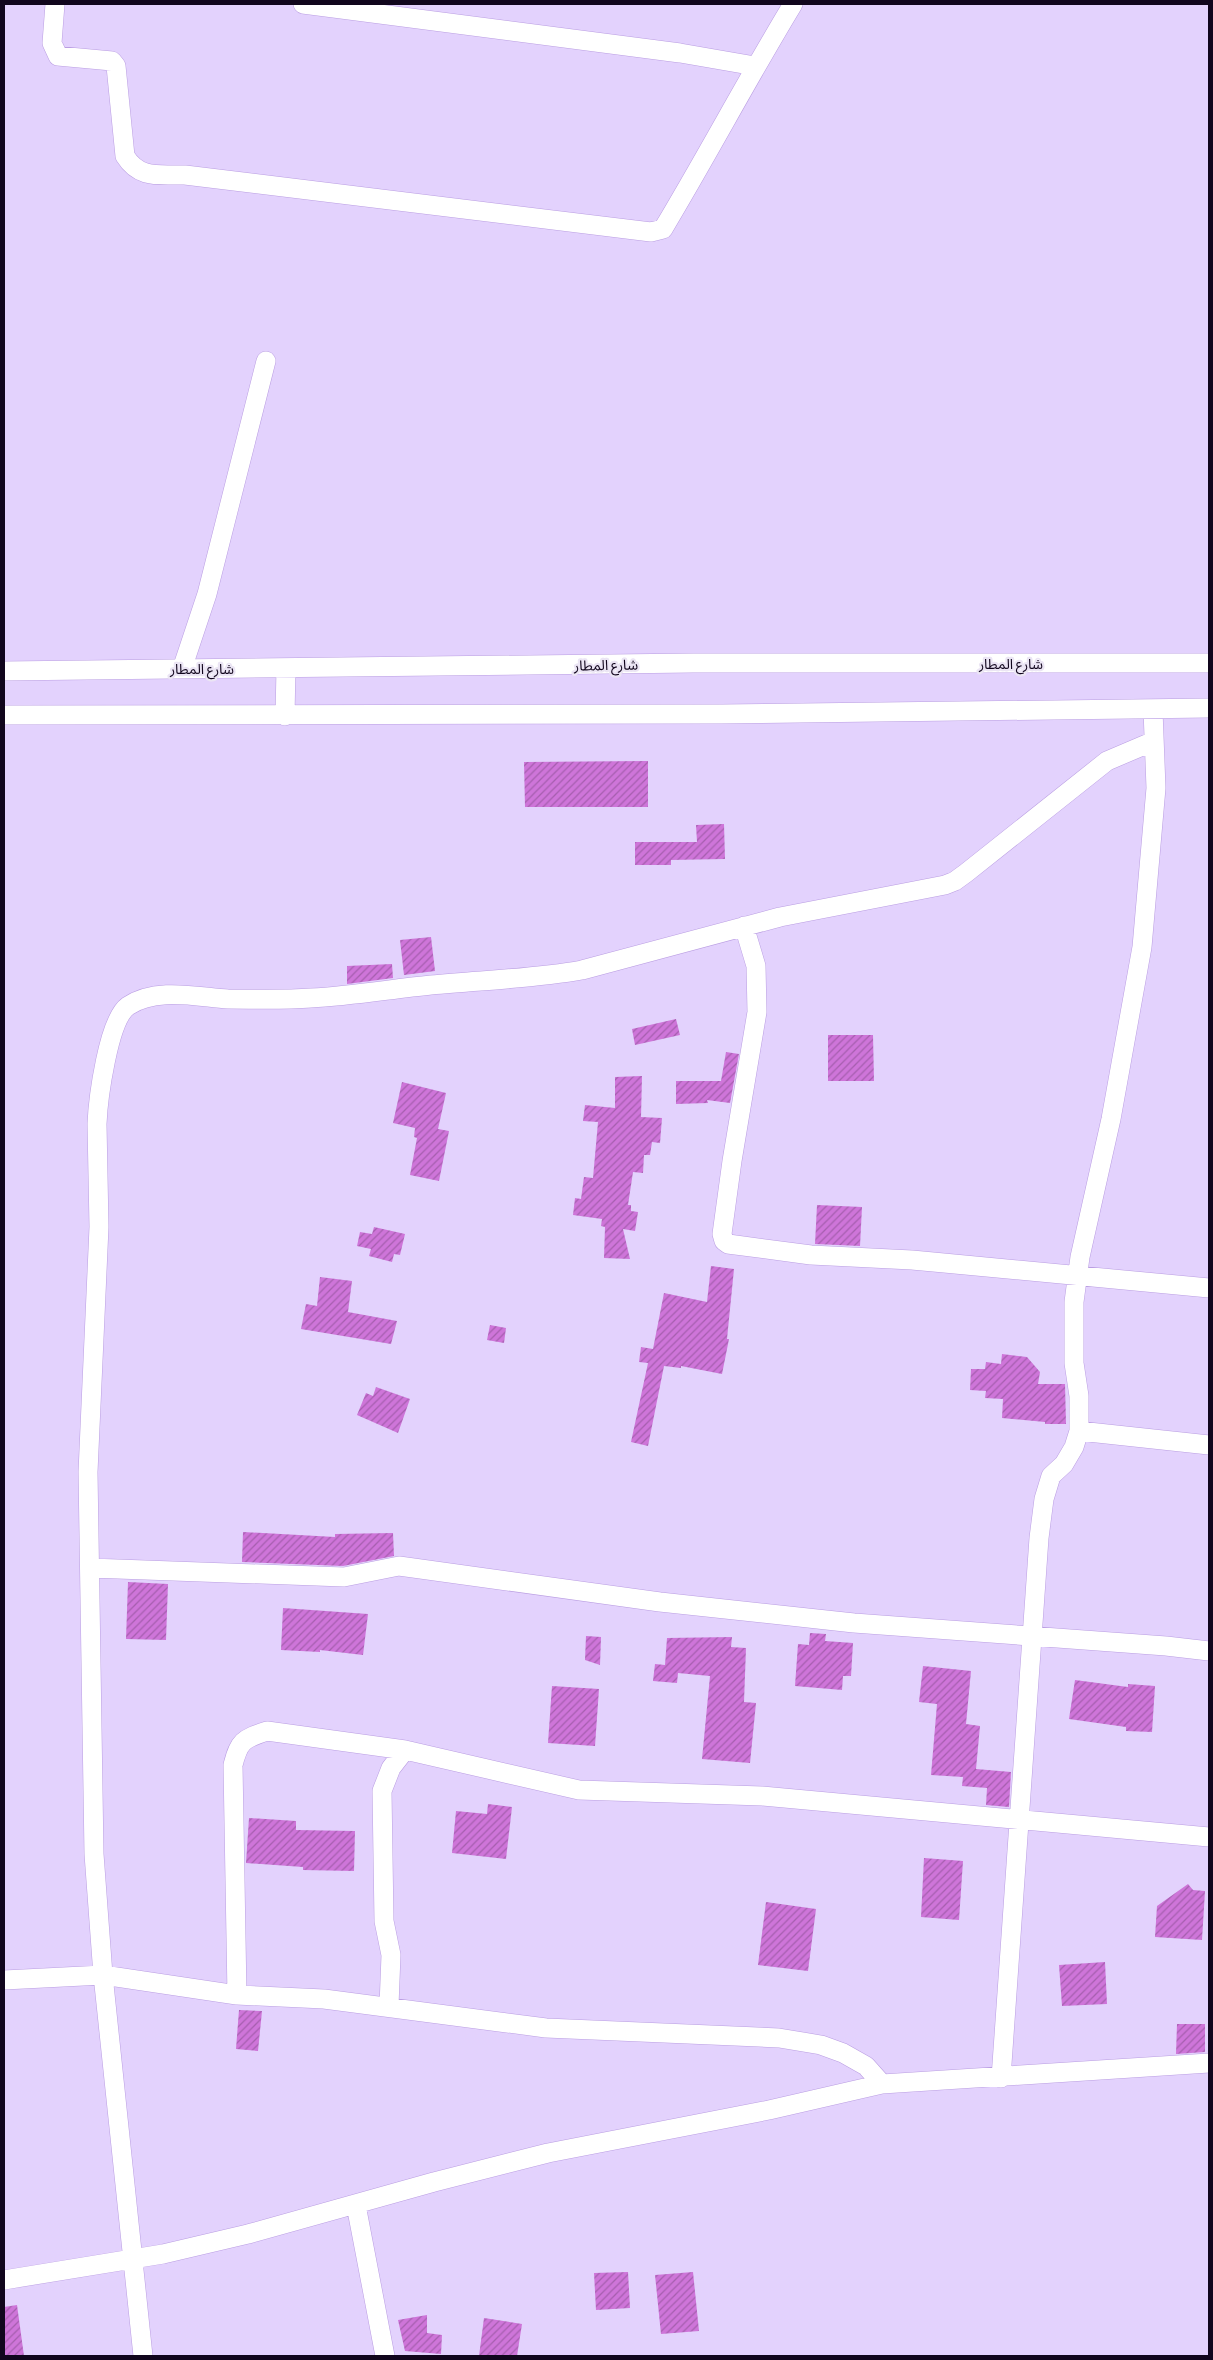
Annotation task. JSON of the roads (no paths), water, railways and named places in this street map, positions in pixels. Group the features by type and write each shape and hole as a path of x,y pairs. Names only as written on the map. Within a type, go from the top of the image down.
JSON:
{"street":[{"path":"55,4 52,43 58,56 112,61 116,66 125,156 131,165 142,174 185,174 651,232 663,229 701,166 755,66 793,4"},
{"path":"303,4 680,53 755,66"},
{"path":"182,669 207,594 266,360"},
{"name":"شارع المطار","path":"4,671 692,664 1209,663"},
{"path":"285,716 286,668"},
{"path":"4,715 285,716 1153,710 1209,708"},
{"path":"1001,2078 1039,1538 1044,1499 1051,1476 1064,1464 1074,1447 1079,1431 1079,1396 1074,1363 1074,1302 1080,1257 1111,1119 1142,948 1156,788 1153,710"},
{"path":"143,2356 103,1975 94,1854 88,1472 99,1227 98,1107 109,1046 120,1015 127,1007 151,997 165,995 250,999 312,998 445,984 550,976 582,970 744,926 944,885 956,881 1106,761 1154,741"},
{"path":"744,926 756,966 757,1012 732,1161 722,1234 724,1241 728,1244 811,1255 912,1260 1079,1274 1209,1288"},
{"path":"1079,1431 1209,1445"},
{"path":"90,1568 165,1569 344,1577 399,1566 660,1602 854,1623 1166,1646 1209,1651"},
{"path":"237,1995 232,1766 237,1747 247,1737 267,1731 405,1750 579,1790 762,1796 1209,1837"},
{"path":"389,2006 391,1955 384,1921 382,1791 391,1768 405,1750"},
{"path":"4,1980 103,1975 237,1995 324,1999 546,2028 779,2038 821,2044 866,2066 882,2084"},
{"path":"4,2280 164,2254 248,2234 434,2182 548,2154 769,2110 882,2084 1001,2078 1209,2063"},
{"path":"356,2205 385,2356"}]}
